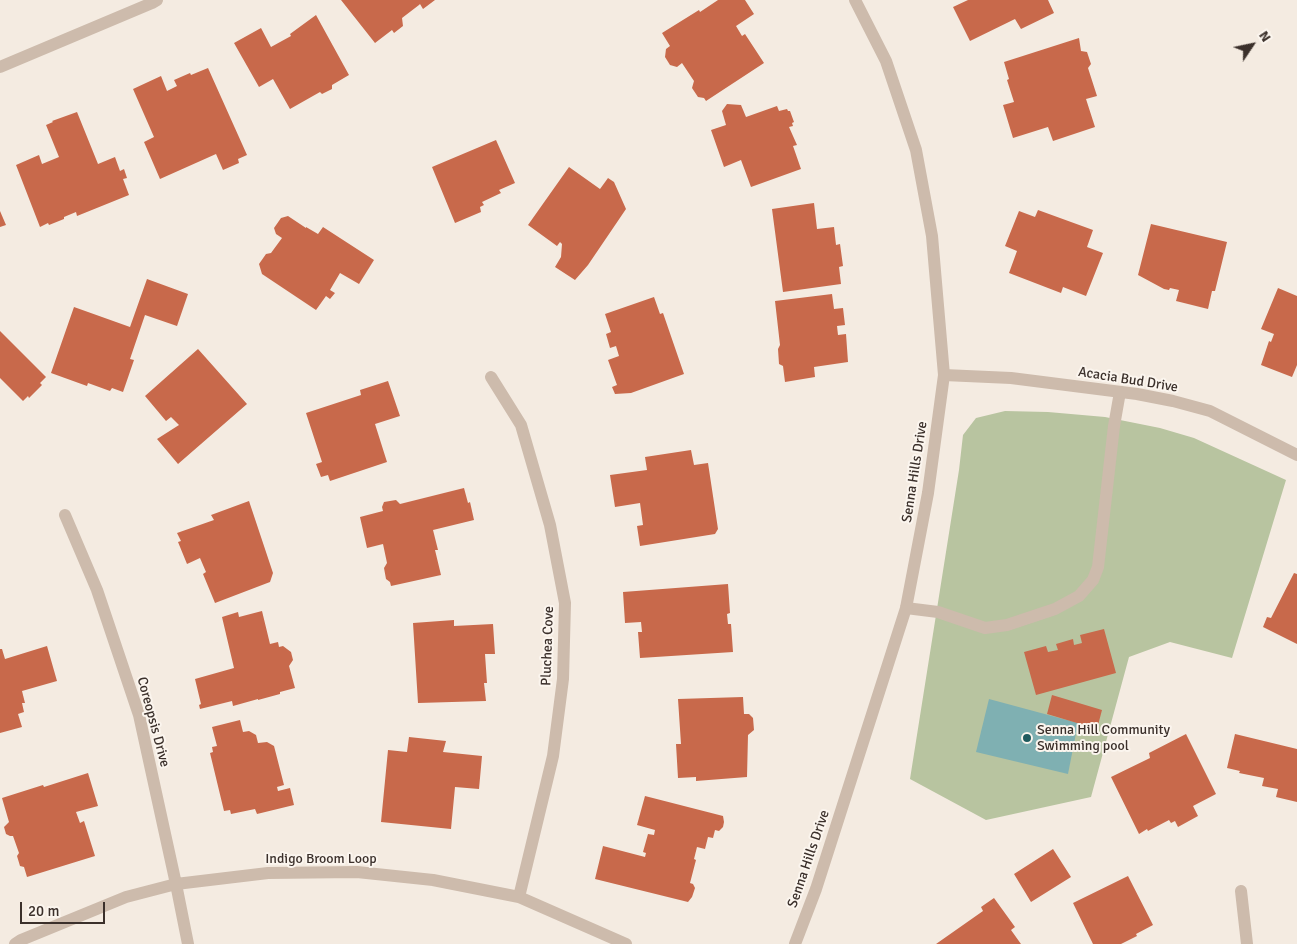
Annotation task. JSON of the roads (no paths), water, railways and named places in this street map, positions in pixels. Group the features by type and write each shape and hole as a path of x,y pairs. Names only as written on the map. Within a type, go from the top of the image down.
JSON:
{"street":[{"path":"0,67 158,0"},
{"name":"Senna Hills Drive","path":"795,944 816,889 906,608 928,493 944,375 932,236 916,150 886,61 855,0"},
{"name":"Acacia Bud Drive","path":"944,375 1011,378 1137,394 1173,401 1210,411 1297,455"},
{"name":"Pluchea Cove","path":"492,376 521,425 550,525 565,603 563,679 553,756 519,896"},
{"path":"906,608 938,612 985,628 1007,625 1055,608 1079,596 1093,580 1098,567 1114,426 1120,392"},
{"name":"Coreopsis Drive","path":"65,515 97,590 139,715 188,944"},
{"name":"Indigo Broom Loop","path":"15,944 126,896 176,884 268,873 357,872 433,880 519,896 626,944"},
{"path":"1241,891 1247,944"}],"water":[{"name":"Senna Hill Community Swimming pool","path":"989,699 1078,723 1068,774 976,752"}],"place":[{"name":"Senna Hill Community Swimming pool","path":"1027,738"}]}
